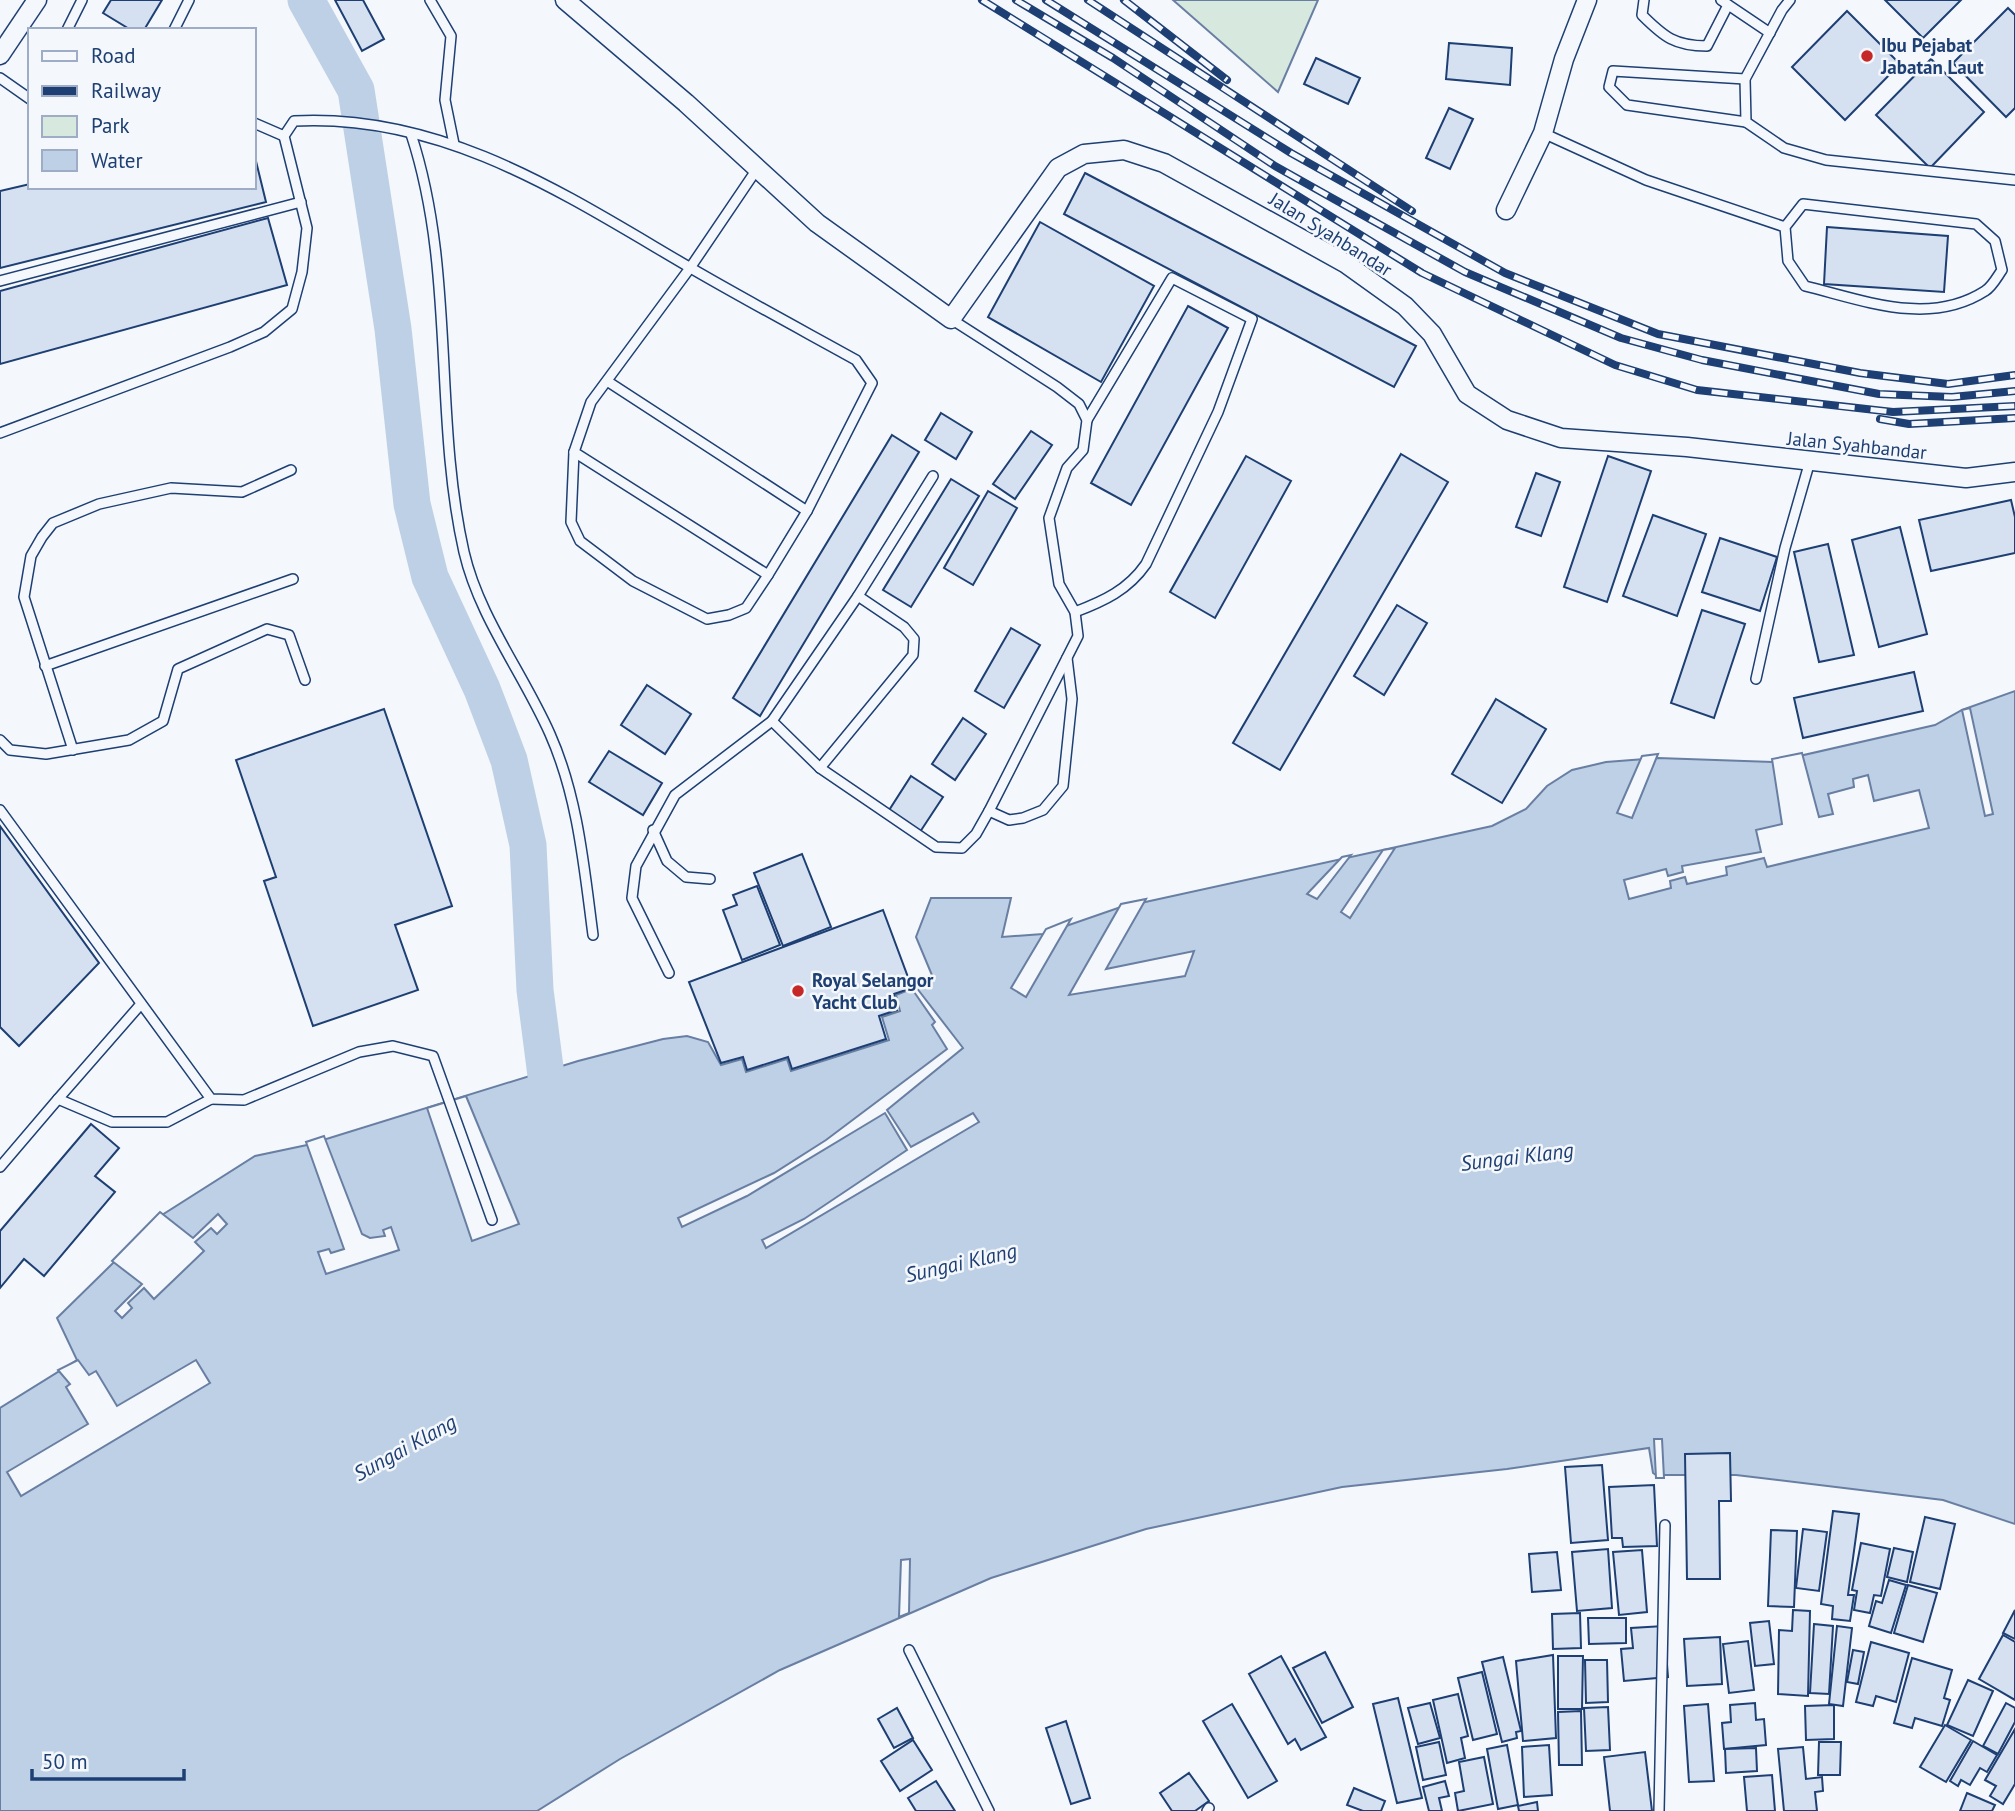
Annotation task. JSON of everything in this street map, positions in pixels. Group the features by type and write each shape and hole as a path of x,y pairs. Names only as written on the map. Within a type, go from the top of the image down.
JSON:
{"street":[{"path":"0,55 37,0"},
{"path":"565,0 686,103 817,223 951,319"},
{"path":"1506,210 1543,134 1564,59 1587,0"},
{"name":"Jalan Syahbandar","path":"951,319 1058,168 1084,154 1124,150 1164,163 1345,263 1405,306 1432,334 1467,394 1507,420 1561,438 1966,478 2015,472"}],"lane":[{"path":"68,28 82,0"},
{"path":"175,28 189,0"},
{"path":"430,0 451,36 444,100 454,144"},
{"path":"1644,0 1642,15 1660,33 1683,46 1707,46 1725,2 1770,33"},
{"path":"1745,122 1745,79 1790,0"},
{"path":"1745,79 1613,71 1609,88 1628,105 1745,122 1784,148 1826,160 2015,180"},
{"path":"0,78 28,98"},
{"path":"0,433 264,332 292,309 302,272 307,228 284,136 294,121 338,119 454,144 564,192 691,268 856,360 873,383 807,511 768,575 746,608 729,615 707,619 633,581 580,541 570,523 575,452 591,402 691,268 757,169"},
{"path":"256,124 284,136"},
{"path":"411,134 425,179 437,267 451,478 465,555 488,615 550,735 579,828 593,935"},
{"path":"1543,134 1646,180 1785,227"},
{"path":"0,281 301,202"},
{"path":"1802,204 1976,224 1996,241 2002,270 1987,291 1946,307 1900,310 1805,286 1788,261 1785,227 1802,204"},
{"path":"772,721 820,768 936,847 962,848 976,834 1078,636 1075,612 1059,584 1049,518 1067,468 1083,450 1087,420 1171,278 1252,319 1218,412 1146,564 1133,583 1110,598 1075,612"},
{"path":"951,319 1057,387 1079,404 1087,420"},
{"path":"607,381 807,511"},
{"path":"575,452 768,575"},
{"path":"1756,679 1784,548 1810,461"},
{"path":"73,750 24,597 31,556 53,523 99,504 171,488 242,492 291,470"},
{"path":"668,973 632,898 636,866 653,830 675,795 772,721 858,596 933,476"},
{"path":"45,666 293,579"},
{"path":"820,768 913,654 914,639 904,627 858,596"},
{"path":"0,740 10,750 46,754 129,740 163,721 178,669 267,629 289,635 305,680"},
{"path":"989,811 1009,820 1023,818 1043,810 1063,786 1072,699 1067,656"},
{"path":"0,810 211,1099"},
{"path":"653,830 667,861 686,877 710,879"},
{"path":"0,1167 141,1004"},
{"path":"58,1099 112,1122 167,1122 211,1099 244,1100 359,1052 393,1046 433,1056 492,1220"},
{"path":"1659,1811 1665,1525"},
{"path":"909,1650 989,1811"}],"green space":[{"path":"1173,0 1318,0 1278,92"}],"water":[{"name":"Sungai Klang","path":"2015,691 2015,1524 1943,1500 1736,1475 1656,1475 1653,1473 1649,1448 1507,1469 1342,1487 1146,1529 991,1578 780,1670 620,1759 537,1811 0,1811 0,1408 77,1360 57,1318 162,1215 255,1156 307,1145 578,1061 663,1039 687,1036 708,1042 721,1065 742,1059 746,1072 787,1059 791,1071 889,1040 882,1017 900,1011 896,995 934,980 916,937 931,898 1011,898 1002,937 1043,934 1118,908 1492,826 1526,809 1547,786 1572,770 1606,762 1658,758 1773,762 1935,725 1962,710"}],"pier":[{"path":"1970,708 1993,814 1985,816 1962,710"},
{"path":"1802,753 1819,817 1833,814 1828,794 1854,787 1853,779 1868,775 1874,801 1919,790 1929,828 1767,867 1764,858 1726,867 1727,875 1687,884 1685,877 1670,881 1671,888 1629,899 1624,880 1666,869 1668,876 1683,872 1682,866 1761,852 1756,830 1782,824 1772,759"},
{"path":"1658,754 1632,818 1617,813 1642,756"},
{"path":"1395,848 1350,918 1341,912 1383,850"},
{"path":"1351,855 1317,899 1307,894 1342,857"},
{"path":"1146,899 1106,969 1194,951 1185,976 1069,995 1121,904"},
{"path":"1071,919 1026,997 1011,988 1046,929"},
{"path":"916,987 963,1048 887,1110 911,1147 973,1113 979,1122 766,1248 762,1240 804,1219 907,1150 885,1113 747,1196 682,1227 678,1218 774,1173 826,1140 947,1049 932,1025 935,1022 912,989"},
{"path":"466,1096 519,1224 472,1241 427,1108"},
{"path":"324,1136 362,1234 370,1238 385,1236 383,1230 391,1227 399,1250 326,1274 318,1252 329,1249 331,1253 344,1249 306,1142"},
{"path":"160,1212 193,1238 218,1214 227,1224 217,1234 211,1228 195,1242 204,1251 154,1299 144,1288 128,1303 132,1308 122,1318 115,1311 142,1284 112,1261"},
{"path":"78,1360 89,1375 96,1371 117,1406 196,1360 210,1383 21,1496 7,1472 88,1424 66,1387 70,1384 58,1370"},
{"path":"1654,1439 1662,1439 1664,1478 1656,1478"},
{"path":"910,1559 909,1613 899,1617 901,1560"}],"building":[{"path":"111,0 162,0 145,28 128,28 103,13"},
{"path":"335,0 363,0 384,39 362,51"},
{"path":"1885,0 1961,0 1923,38"},
{"path":"2008,8 2015,15 2015,108 2006,117 1953,63"},
{"path":"1847,11 1900,64 1845,120 1792,67"},
{"path":"1449,43 1512,48 1510,85 1446,79"},
{"path":"1316,58 1360,78 1348,104 1304,84"},
{"path":"1931,59 1984,112 1930,168 1876,115"},
{"path":"1449,108 1473,119 1450,169 1426,158"},
{"path":"256,161 266,202 0,268 0,191 28,184 28,189 256,189"},
{"path":"1085,173 1416,346 1394,387 1064,214"},
{"path":"268,218 287,285 0,364 0,291"},
{"path":"1040,222 1154,286 1101,382 988,317"},
{"path":"1827,227 1948,236 1944,292 1824,284"},
{"path":"1188,306 1228,328 1131,505 1091,483"},
{"path":"941,413 972,432 956,459 925,440"},
{"path":"1031,431 1052,445 1015,499 993,484"},
{"path":"892,435 919,452 760,716 733,698"},
{"path":"1401,454 1448,482 1280,770 1233,743"},
{"path":"1246,456 1291,481 1215,618 1170,592"},
{"path":"1608,456 1651,471 1607,602 1564,587"},
{"path":"1536,473 1560,482 1541,536 1516,527"},
{"path":"951,479 979,496 911,607 883,590"},
{"path":"988,491 1017,508 973,585 944,568"},
{"path":"2011,500 2015,517 2015,553 1931,571 1919,520"},
{"path":"1653,515 1706,534 1677,616 1623,596"},
{"path":"1900,527 1927,634 1879,647 1852,540"},
{"path":"1720,538 1777,557 1760,611 1702,592"},
{"path":"1828,544 1854,655 1819,662 1794,552"},
{"path":"1397,605 1427,623 1384,695 1354,676"},
{"path":"1702,610 1745,624 1714,718 1671,703"},
{"path":"1011,628 1040,645 1004,708 975,691"},
{"path":"1914,672 1923,711 1803,738 1794,698"},
{"path":"647,685 691,714 665,754 621,725"},
{"path":"1496,699 1546,729 1502,803 1452,774"},
{"path":"384,709 452,906 395,925 418,990 313,1026 264,881 276,877 236,760"},
{"path":"963,718 986,734 955,780 932,764"},
{"path":"609,751 662,783 643,815 589,782"},
{"path":"911,776 943,797 918,835 886,815"},
{"path":"0,826 99,963 19,1046 0,1027"},
{"path":"802,854 831,927 783,946 754,873"},
{"path":"757,886 780,945 742,960 723,910 737,905 733,895"},
{"name":"Royal Selangor Yacht Club","path":"883,910 912,988 894,994 897,1010 879,1016 886,1039 792,1069 788,1057 747,1070 743,1057 721,1063 689,982"},
{"path":"91,1124 119,1148 95,1176 115,1192 44,1276 24,1259 0,1288 0,1231"},
{"path":"1730,1453 1731,1501 1719,1501 1720,1579 1687,1579 1685,1454"},
{"path":"1602,1465 1608,1540 1571,1543 1565,1467"},
{"path":"1654,1485 1657,1546 1623,1547 1622,1538 1612,1538 1609,1487"},
{"path":"1833,1511 1859,1514 1848,1595 1854,1595 1850,1621 1832,1619 1833,1606 1821,1604"},
{"path":"1925,1517 1955,1524 1940,1589 1910,1582"},
{"path":"1803,1529 1827,1532 1819,1591 1796,1588"},
{"path":"1771,1530 1797,1531 1794,1607 1768,1606"},
{"path":"1861,1543 1890,1549 1881,1596 1874,1595 1870,1613 1854,1610 1857,1591 1852,1590"},
{"path":"1894,1548 1913,1552 1907,1582 1887,1577"},
{"path":"1608,1549 1612,1608 1577,1611 1572,1552"},
{"path":"1642,1550 1647,1612 1619,1615 1613,1552"},
{"path":"1557,1552 1561,1590 1532,1592 1529,1554"},
{"path":"1889,1580 1906,1585 1891,1633 1869,1626 1876,1601 1882,1603"},
{"path":"1908,1585 1937,1593 1923,1642 1894,1633"},
{"path":"1793,1610 1810,1611 1808,1696 1778,1694 1779,1630 1792,1631"},
{"path":"2015,1610 2015,1639 2003,1633"},
{"path":"1580,1613 1581,1648 1553,1649 1552,1614"},
{"path":"1588,1618 1626,1618 1626,1643 1589,1644"},
{"path":"1769,1621 1774,1664 1755,1666 1750,1623"},
{"path":"1814,1624 1833,1626 1829,1694 1810,1693"},
{"path":"1664,1626 1668,1677 1624,1681 1621,1649 1633,1648 1631,1628"},
{"path":"1837,1626 1852,1628 1843,1706 1829,1704"},
{"path":"2003,1635 2015,1642 2015,1700 1979,1679"},
{"path":"1720,1637 1722,1684 1687,1686 1684,1639"},
{"path":"1748,1641 1754,1690 1729,1693 1723,1644"},
{"path":"1871,1642 1909,1653 1896,1702 1876,1696 1873,1706 1856,1702"},
{"path":"1853,1650 1864,1652 1858,1684 1847,1682"},
{"path":"1325,1652 1353,1707 1322,1723 1293,1668"},
{"path":"1553,1655 1556,1738 1523,1741 1516,1661"},
{"path":"1281,1656 1326,1737 1301,1750 1295,1739 1288,1744 1249,1674"},
{"path":"1558,1656 1583,1656 1582,1709 1558,1709"},
{"path":"1503,1657 1521,1731 1516,1732 1517,1738 1502,1742 1482,1662"},
{"path":"1912,1658 1952,1670 1944,1698 1950,1700 1942,1726 1915,1718 1912,1728 1894,1723"},
{"path":"1585,1660 1607,1660 1608,1702 1586,1703"},
{"path":"1482,1672 1497,1734 1473,1740 1458,1678"},
{"path":"1968,1680 1993,1691 1973,1736 1947,1725"},
{"path":"1458,1694 1468,1736 1461,1738 1465,1758 1447,1763 1433,1700"},
{"path":"1398,1698 1422,1798 1397,1803 1373,1704"},
{"path":"1430,1703 1440,1738 1418,1744 1408,1708"},
{"path":"1755,1703 1756,1720 1764,1719 1766,1745 1724,1749 1722,1723 1731,1722 1730,1705"},
{"path":"2006,1703 2015,1708 2015,1722 1998,1754 1983,1746"},
{"path":"1232,1704 1277,1781 1248,1798 1203,1721"},
{"path":"1708,1704 1714,1781 1689,1782 1684,1706"},
{"path":"1834,1705 1834,1739 1806,1740 1805,1706"},
{"path":"1608,1707 1610,1750 1586,1751 1584,1708"},
{"path":"897,1708 913,1738 894,1748 878,1719"},
{"path":"1581,1711 1582,1765 1559,1765 1558,1712"},
{"path":"1066,1721 1090,1798 1071,1804 1046,1728"},
{"path":"1945,1725 1971,1740 1946,1782 1920,1767"},
{"path":"2015,1729 2015,1784 2003,1804 1990,1796 1996,1786 1985,1780"},
{"path":"913,1740 932,1770 900,1791 881,1761"},
{"path":"1973,1741 1997,1755 1987,1772 1980,1768 1970,1785 1961,1780 1958,1786 1950,1781"},
{"path":"1439,1742 1446,1775 1423,1780 1416,1747"},
{"path":"1819,1742 1841,1742 1840,1775 1818,1775"},
{"path":"1507,1745 1518,1805 1498,1809 1487,1749"},
{"path":"1549,1745 1552,1795 1524,1797 1522,1747"},
{"path":"1803,1747 1806,1779 1822,1777 1823,1791 1815,1792 1817,1811 1784,1811 1778,1749"},
{"path":"1756,1748 1757,1771 1726,1773 1725,1749"},
{"path":"1645,1752 1652,1811 1610,1811 1604,1757"},
{"path":"1484,1757 1493,1804 1458,1811 1455,1793 1464,1791 1459,1762"},
{"path":"1189,1773 1209,1801 1195,1811 1172,1811 1160,1793"},
{"path":"1772,1775 1775,1811 1747,1811 1744,1777"},
{"path":"936,1781 955,1811 916,1811 908,1798"},
{"path":"1445,1781 1449,1796 1439,1798 1442,1811 1429,1811 1423,1787"},
{"path":"1354,1788 1385,1801 1381,1811 1363,1811 1347,1805"},
{"path":"1967,1793 1995,1805 1992,1811 1960,1811"},
{"path":"1537,1802 1538,1811 1519,1811 1518,1806"}],"waterway":[{"path":"306,0 356,90 393,329 412,504 430,577 482,689 509,760 528,845 535,990 552,1122"}],"railway":[{"path":"982,0 1422,273 1615,365 1697,390 1893,412 2015,406"},
{"path":"1016,0 1113,58 1275,166 1332,198 1465,272 1621,338 1702,360 1879,394 1952,397 2015,391"},
{"path":"1046,0 1291,153 1505,273 1658,334 1860,373 1948,384 2015,375"},
{"path":"1088,0 1412,211"},
{"path":"1124,0 1227,80"},
{"path":"1880,419 1909,424 2015,418"}],"place":[{"name":"Ibu Pejabat Jabatan Laut","path":"1867,56"},
{"name":"Royal Selangor Yacht Club","path":"798,991"}]}
